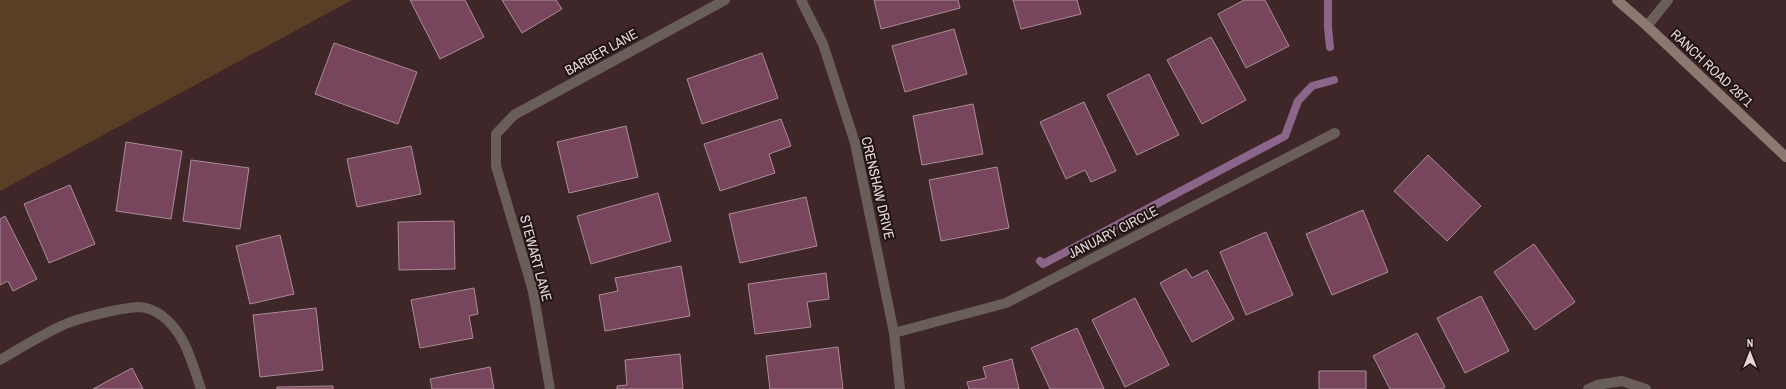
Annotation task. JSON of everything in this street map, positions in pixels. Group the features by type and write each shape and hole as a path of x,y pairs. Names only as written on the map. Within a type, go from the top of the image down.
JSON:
{"main road":[{"name":"RANCH ROAD 2871","path":"1617,0 1647,26 1786,157"}],"street":[{"name":"BARBER LANE","path":"496,134 514,115 725,0"},
{"name":"CRENSHAW DRIVE","path":"801,0 823,44 855,143 894,333 900,389"},
{"path":"1647,26 1668,0"},
{"name":"JANUARY CIRCLE","path":"894,333 1006,303 1335,133"},
{"name":"STEWART LANE","path":"496,134 496,166 533,291 550,389"},
{"path":"0,360 62,325 103,313 139,307 153,310 162,315 174,328 187,348 201,389"},
{"path":"1588,389 1597,384 1622,381 1646,389"}],"shaded area":[{"path":"0,0 352,0 0,191"}],"building":[{"path":"410,0 465,0 484,37 440,59"},
{"path":"502,0 556,0 562,9 522,33"},
{"path":"874,0 958,0 960,8 881,29"},
{"path":"1013,0 1077,0 1081,14 1021,29"},
{"path":"1244,0 1265,0 1289,46 1246,68 1218,14"},
{"path":"954,29 967,74 905,92 892,46"},
{"path":"1211,37 1246,100 1202,124 1167,60"},
{"path":"334,43 417,72 398,124 315,94"},
{"path":"762,53 778,98 702,124 687,79"},
{"path":"1149,74 1179,135 1137,155 1107,95"},
{"path":"1084,102 1116,171 1091,182 1085,170 1066,179 1040,122"},
{"path":"973,104 983,154 922,165 913,116"},
{"path":"781,119 791,146 769,154 775,173 720,191 704,144"},
{"path":"626,126 638,177 569,193 557,142"},
{"path":"126,142 182,151 171,219 116,211"},
{"path":"411,146 421,194 357,207 347,159"},
{"path":"1428,155 1481,206 1447,241 1394,191"},
{"path":"191,160 249,168 240,229 183,221"},
{"path":"997,167 1009,228 941,241 929,180"},
{"path":"70,185 95,244 49,263 24,204"},
{"path":"658,193 671,241 591,264 577,216"},
{"path":"806,197 817,246 740,263 729,214"},
{"path":"1363,210 1388,272 1332,295 1306,234"},
{"path":"5,216 37,279 13,291 8,281 0,285 0,219"},
{"path":"454,221 455,269 399,270 398,222"},
{"path":"1266,232 1293,295 1246,315 1220,252"},
{"path":"280,235 294,294 250,304 236,246"},
{"path":"1534,244 1575,302 1535,330 1494,272"},
{"path":"681,266 690,316 605,331 599,295 618,291 615,278"},
{"path":"1186,269 1192,278 1207,270 1234,319 1192,342 1160,283"},
{"path":"826,273 829,299 807,302 811,327 755,334 748,284"},
{"path":"474,288 478,314 469,316 473,338 420,348 411,300"},
{"path":"1481,296 1509,351 1465,373 1437,318"},
{"path":"1135,298 1169,365 1125,387 1092,320"},
{"path":"316,308 323,370 260,377 253,315"},
{"path":"1077,328 1104,389 1050,389 1031,348"},
{"path":"1417,333 1445,387 1442,389 1390,389 1373,356"},
{"path":"838,347 843,389 770,389 766,356"},
{"path":"680,354 683,389 617,389 617,386 627,385 625,360"},
{"path":"1012,359 1019,389 969,389 967,382 986,378 983,367"},
{"path":"490,367 494,389 432,389 430,379"},
{"path":"132,368 143,389 93,389"},
{"path":"1319,371 1366,371 1366,389 1319,389"},
{"path":"333,386 333,389 277,389 277,387"}],"waterway":[{"path":"1328,0 1330,47"},
{"path":"1040,261 1043,264 1285,136 1298,101 1312,86 1334,80"}]}
